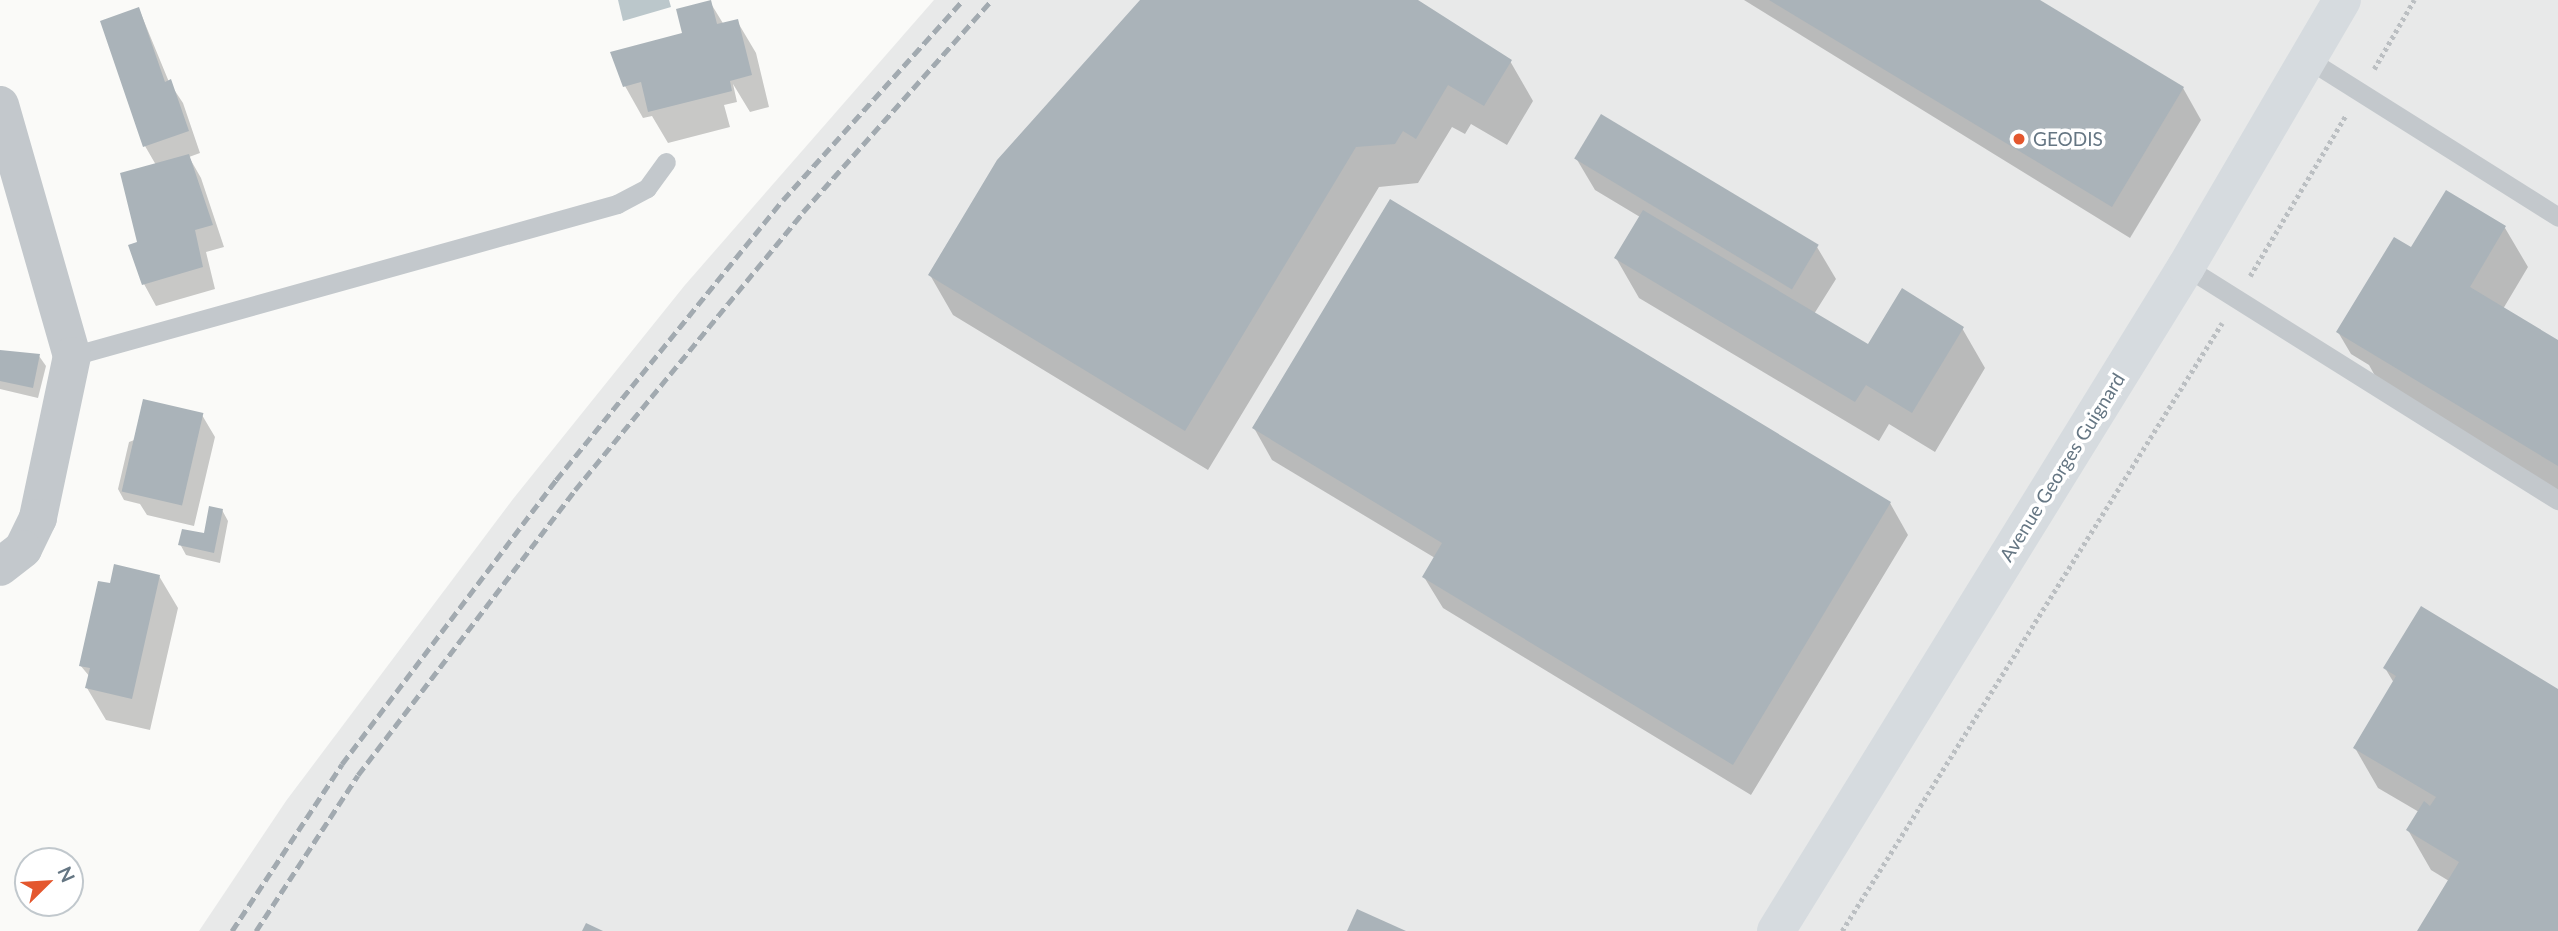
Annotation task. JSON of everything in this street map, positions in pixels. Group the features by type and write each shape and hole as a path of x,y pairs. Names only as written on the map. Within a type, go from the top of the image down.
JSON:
{"street":[{"name":"Avenue Georges Guignard","path":"1776,931 2186,267 2342,0"},
{"path":"0,105 72,356 38,518 23,549 0,567"}],"lane":[{"path":"2306,58 2558,217"},
{"path":"72,356 617,204 647,188 666,162"},
{"path":"2186,267 2236,301 2558,500"}],"path":[{"path":"1842,931 2236,301 2414,0"}],"shaded area":[{"path":"618,0 669,0 671,7 623,21"},
{"path":"934,0 2558,0 2558,931 199,931 286,801 513,499 685,285"}],"building":[{"path":"711,0 717,24 738,19 752,75 730,81 732,91 648,112 641,82 623,87 610,52 682,33 676,9"},
{"path":"1140,0 1418,0 1512,60 1484,106 1448,85 1416,139 1403,131 1395,144 1356,147 1185,431 928,275 997,160"},
{"path":"1769,0 2040,0 2184,87 2112,207"},
{"path":"139,7 165,82 171,79 189,131 143,147 100,21"},
{"path":"1601,114 1819,245 1792,289 1574,159"},
{"path":"189,154 213,225 195,230 203,267 142,285 128,245 137,242 120,173"},
{"path":"2446,190 2506,226 2470,287 2558,340 2558,466 2336,332 2394,237 2411,247"},
{"path":"1390,199 1891,502 1733,765 1422,577 1442,543 1252,428"},
{"path":"1643,210 1868,344 1902,288 1964,327 1912,413 1866,385 1855,402 1614,258"},
{"path":"0,350 40,354 33,388 0,381"},
{"path":"143,399 203,413 182,506 122,492"},
{"path":"209,506 223,509 214,553 178,545 182,529 204,533"},
{"path":"114,564 160,575 132,699 85,688 90,668 79,666 98,581 110,583"},
{"path":"2421,606 2558,689 2558,931 2417,931 2459,862 2406,830 2424,801 2430,806 2436,797 2353,748 2396,676 2383,668"},
{"path":"1357,909 1406,931 1347,931"},
{"path":"586,923 603,931 582,931"}],"railway":[{"path":"232,931 342,764 556,480 783,200 963,0"},
{"path":"256,931 358,775 575,490 803,212 992,0"}],"place":[{"name":"GEODIS","path":"2019,139"}]}
